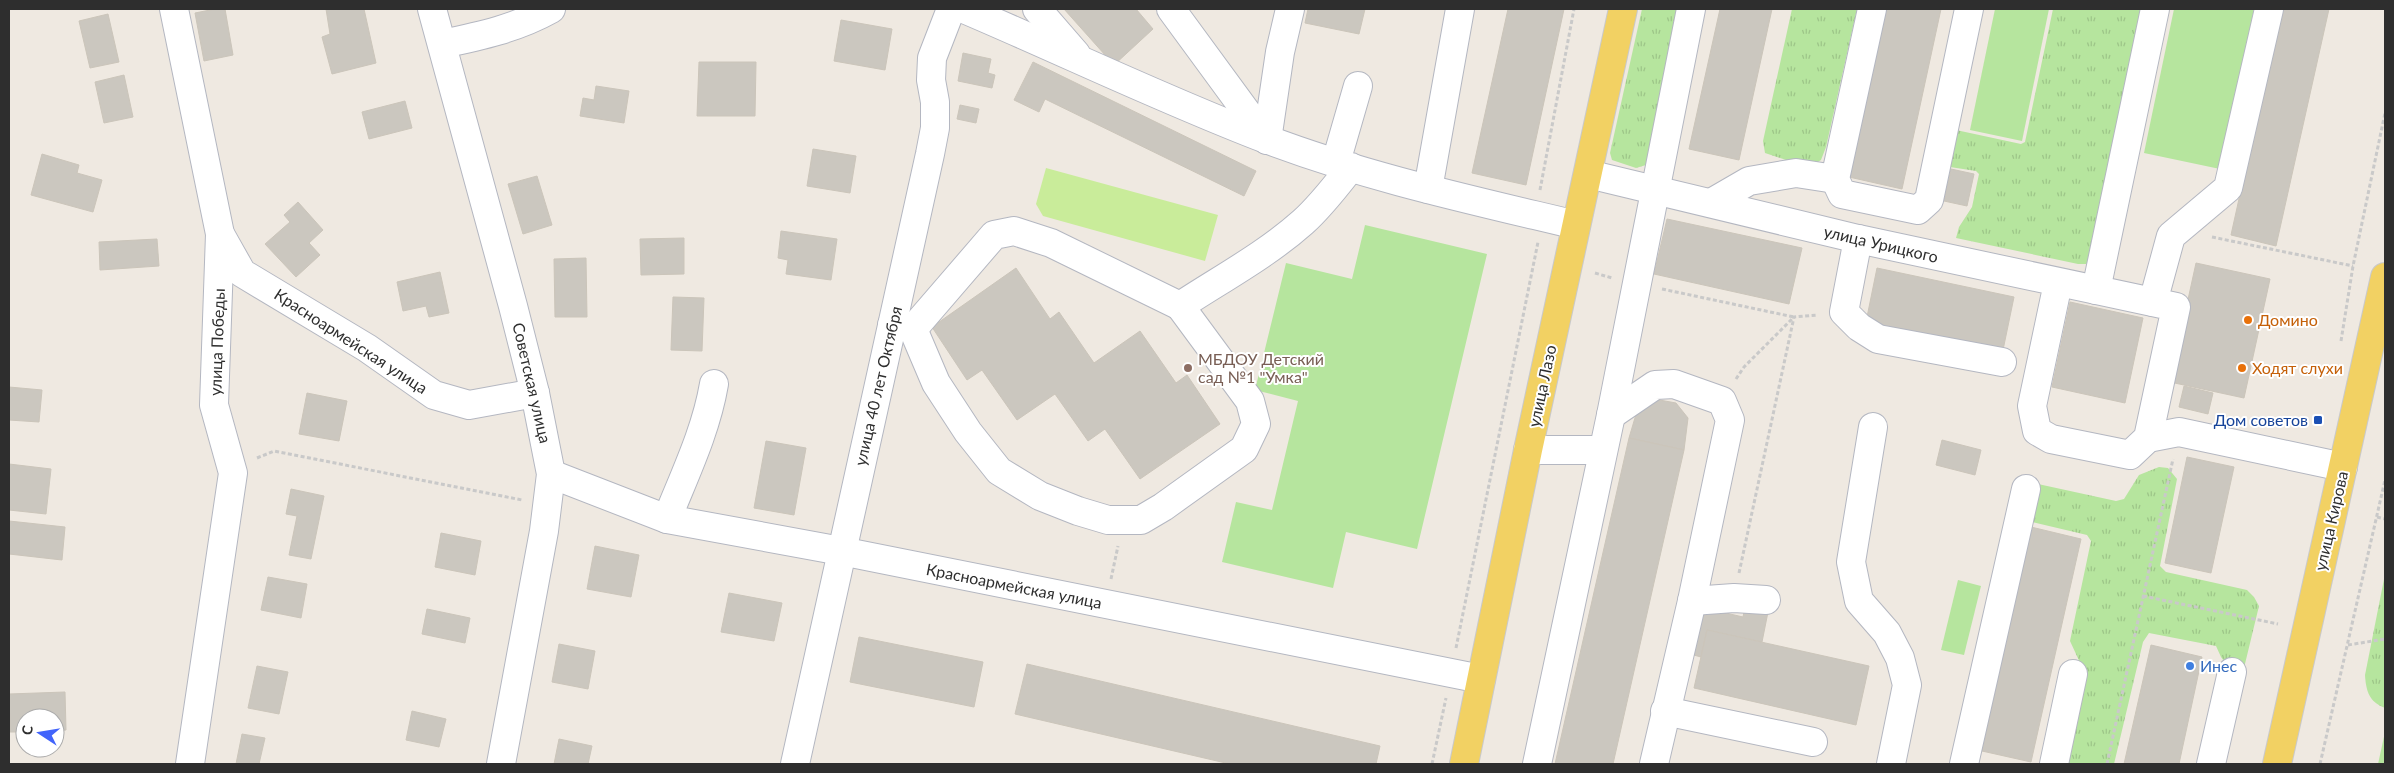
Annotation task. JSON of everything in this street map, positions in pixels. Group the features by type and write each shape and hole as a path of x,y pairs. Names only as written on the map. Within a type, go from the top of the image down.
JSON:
{"main road":[{"name":"улица Лазо","path":"1464,764 1528,450 1623,9"},
{"name":"улица Кирова","path":"2277,764 2385,277"}],"street":[{"name":"улица Победы","path":"174,9 220,234 214,405 233,473 190,764"},
{"name":"Советская улица","path":"432,9 535,393 552,474 501,764"},
{"path":"442,44 498,32 529,22 551,9"},
{"name":"улица 40 лет Октября","path":"795,764 841,551 903,327 935,128 932,58 951,9"},
{"path":"964,9 1154,93 1268,140 1344,165 1576,225"},
{"path":"1037,9 1080,59"},
{"path":"1171,9 1268,140"},
{"path":"1268,140 1280,52 1290,9"},
{"path":"1428,188 1460,9"},
{"path":"1538,764 1602,450 1611,415 1691,9"},
{"path":"1872,9 1835,179 1842,194 1918,210 1929,200 1969,9"},
{"path":"2096,290 2155,9"},
{"path":"2148,438 2165,304 2171,236 2228,188 2269,9"},
{"path":"1180,306 1267,251 1304,222 1329,196 1344,165 1358,86"},
{"path":"1711,203 1749,181 1796,172 1835,179"},
{"name":"улица Урицкого","path":"1588,174 1858,239 2058,283 2165,304"},
{"path":"1014,231 1051,243 1180,306 1250,401 1256,424 1244,449 1163,507 1141,520 1108,520 1078,512 1040,496 999,471 968,432 903,327 994,234 1014,231"},
{"name":"Красноармейская улица","path":"220,234 242,273 367,348 434,395 469,405 535,393"},
{"path":"1858,239 1844,312 1859,327 1878,339 2002,362"},
{"path":"2058,283 2032,406 2037,431 2051,439 2130,455 2148,438 2179,432 2343,467"},
{"path":"667,518 710,409 714,384"},
{"path":"1611,415 1655,385 1674,384 1722,401 1730,420 1692,601 1654,764"},
{"path":"1873,427 1851,562 1859,601 1887,633 1900,658 1908,685 1891,764"},
{"path":"1528,450 1602,450"},
{"name":"Красноармейская улица","path":"552,474 667,518 1481,679"},
{"path":"1964,764 2026,489"},
{"path":"1692,601 1734,598 1766,600"},
{"path":"2211,764 2232,672"},
{"path":"2054,764 2073,674"},
{"path":"1665,712 1813,742"}],"path":[{"path":"1432,764 1539,216 1574,9"},
{"path":"2212,237 2353,266"},
{"path":"1637,284 1794,317 1844,312"},
{"path":"1722,401 1744,367 1794,317"},
{"path":"1734,598 1794,317"},
{"path":"2107,764 2179,432"},
{"path":"233,473 258,457 274,451 548,505"},
{"path":"2320,764 2385,480"},
{"path":"2377,517 2385,519"},
{"path":"1107,604 1123,521"},
{"path":"2143,596 2278,624"},
{"path":"2348,645 2385,640"}],"green space":[{"path":"1642,9 1680,9 1646,165 1636,168 1612,160 1610,153"},
{"path":"1792,9 1857,9 1826,147 1821,160 1813,165 1795,163 1765,153 1763,141"},
{"path":"1995,9 2049,9 2022,141 1970,130"},
{"path":"2053,9 2149,9 2093,259 2086,264 2078,264 1956,238 1959,227 1972,207 1979,174 1976,171 1950,167 1956,130 2021,144 2025,142"},
{"path":"2174,9 2254,9 2220,169 2144,153"},
{"path":"1046,168 1218,215 1205,261 1043,216 1036,204"},
{"path":"1365,225 1487,254 1417,549 1346,532 1333,588 1222,562 1236,502 1272,510 1298,401 1255,390 1286,263 1352,279"},
{"path":"2159,467 2168,468 2177,479 2160,566 2166,572 2247,590 2259,606 2244,668 2229,668 2216,646 2149,633 2143,642 2114,764 2062,764 2082,667 2070,641 2091,541 2087,535 2028,521 2038,484 2116,501 2124,499 2139,475"},
{"path":"2385,574 2385,708 2375,703 2369,695 2365,675"},
{"path":"1958,580 1981,586 1964,655 1941,650"},
{"path":"2385,732 2385,764 2378,764"}],"building":[{"path":"225,9 233,55 204,61 195,13"},
{"path":"326,9 364,9 376,63 332,74 322,37 330,34"},
{"path":"1064,9 1136,9 1153,29 1114,65"},
{"path":"1308,9 1365,9 1359,34 1305,23"},
{"path":"1508,9 1564,9 1526,185 1472,173"},
{"path":"1720,9 1772,9 1739,160 1689,149"},
{"path":"1886,9 1941,9 1902,189 1849,177"},
{"path":"2281,9 2329,9 2276,246 2231,235"},
{"path":"108,14 119,62 90,68 79,21"},
{"path":"841,20 892,29 885,70 834,61"},
{"path":"963,53 991,59 988,73 995,75 992,88 958,81"},
{"path":"699,62 756,62 755,116 697,116"},
{"path":"1033,62 1256,171 1244,196 1045,99 1039,112 1014,100"},
{"path":"124,75 133,117 104,123 95,82"},
{"path":"596,86 629,91 624,123 580,116 583,98 594,100"},
{"path":"405,101 412,128 369,139 362,112"},
{"path":"960,105 979,109 976,123 957,119"},
{"path":"813,149 856,156 850,193 807,186"},
{"path":"42,154 79,165 77,173 102,180 93,212 31,195"},
{"path":"1951,169 1974,174 1967,206 1944,201"},
{"path":"537,176 552,225 523,234 508,184"},
{"path":"298,202 323,230 309,243 320,255 296,277 265,244 290,222 284,215"},
{"path":"1667,219 1802,248 1789,304 1654,274"},
{"path":"781,231 837,239 831,280 786,274 788,260 778,258"},
{"path":"684,238 684,274 641,275 640,239"},
{"path":"157,239 159,266 100,270 99,242"},
{"path":"586,258 587,317 555,317 554,259"},
{"path":"2196,263 2270,279 2244,398 2170,382"},
{"path":"1016,268 1050,319 1059,312 1094,363 1140,331 1176,383 1187,375 1220,424 1140,479 1105,429 1088,441 1055,394 1017,420 982,370 967,380 932,327"},
{"path":"1877,268 2014,297 2003,350 1866,322"},
{"path":"440,272 449,313 429,317 426,306 403,311 397,282"},
{"path":"673,297 704,298 702,351 671,350"},
{"path":"2070,302 2143,318 2125,403 2052,387"},
{"path":"2184,386 2213,393 2208,414 2179,407"},
{"path":"9,387 42,390 39,422 9,420"},
{"path":"307,393 347,401 339,441 299,434"},
{"path":"1654,399 1676,403 1688,418 1684,450 1629,438 1637,411"},
{"path":"1629,438 1684,450 1613,764 1555,764"},
{"path":"1942,440 1981,450 1975,475 1936,465"},
{"path":"766,441 806,448 794,515 754,508"},
{"path":"2187,457 2234,467 2211,573 2165,563"},
{"path":"9,464 51,469 46,514 9,510"},
{"path":"291,489 324,496 311,559 289,555 297,516 286,514"},
{"path":"9,521 65,527 62,560 9,554"},
{"path":"2031,527 2081,539 2031,762 1982,751"},
{"path":"441,533 481,541 475,575 435,567"},
{"path":"595,546 639,555 631,597 587,589"},
{"path":"268,577 307,584 301,618 261,610"},
{"path":"729,593 782,603 774,641 721,632"},
{"path":"1700,607 1743,617 1745,607 1768,612 1762,642 1707,630 1701,657 1690,654"},
{"path":"427,609 470,618 465,643 422,634"},
{"path":"1707,630 1869,666 1856,725 1694,688"},
{"path":"859,637 983,662 974,707 850,682"},
{"path":"559,644 595,651 588,689 552,682"},
{"path":"2151,645 2202,657 2179,764 2124,764"},
{"path":"1027,664 1380,746 1376,764 1230,764 1015,714"},
{"path":"257,666 288,672 279,714 248,708"},
{"path":"65,692 66,730 65,708 15,708 15,732 10,732 9,694"},
{"path":"412,711 446,719 439,747 406,740"},
{"path":"242,734 265,738 259,764 236,764"},
{"path":"559,739 592,746 588,764 554,764"}],"place":[{"name":"Домино","path":"2248,320"},
{"name":"МБДОУ Детский сад №1 \"Умка\"","path":"1188,368"},
{"name":"Ходят слухи","path":"2242,368"},
{"name":"Дом советов","path":"2318,420"},
{"name":"Инес","path":"2190,666"}]}
